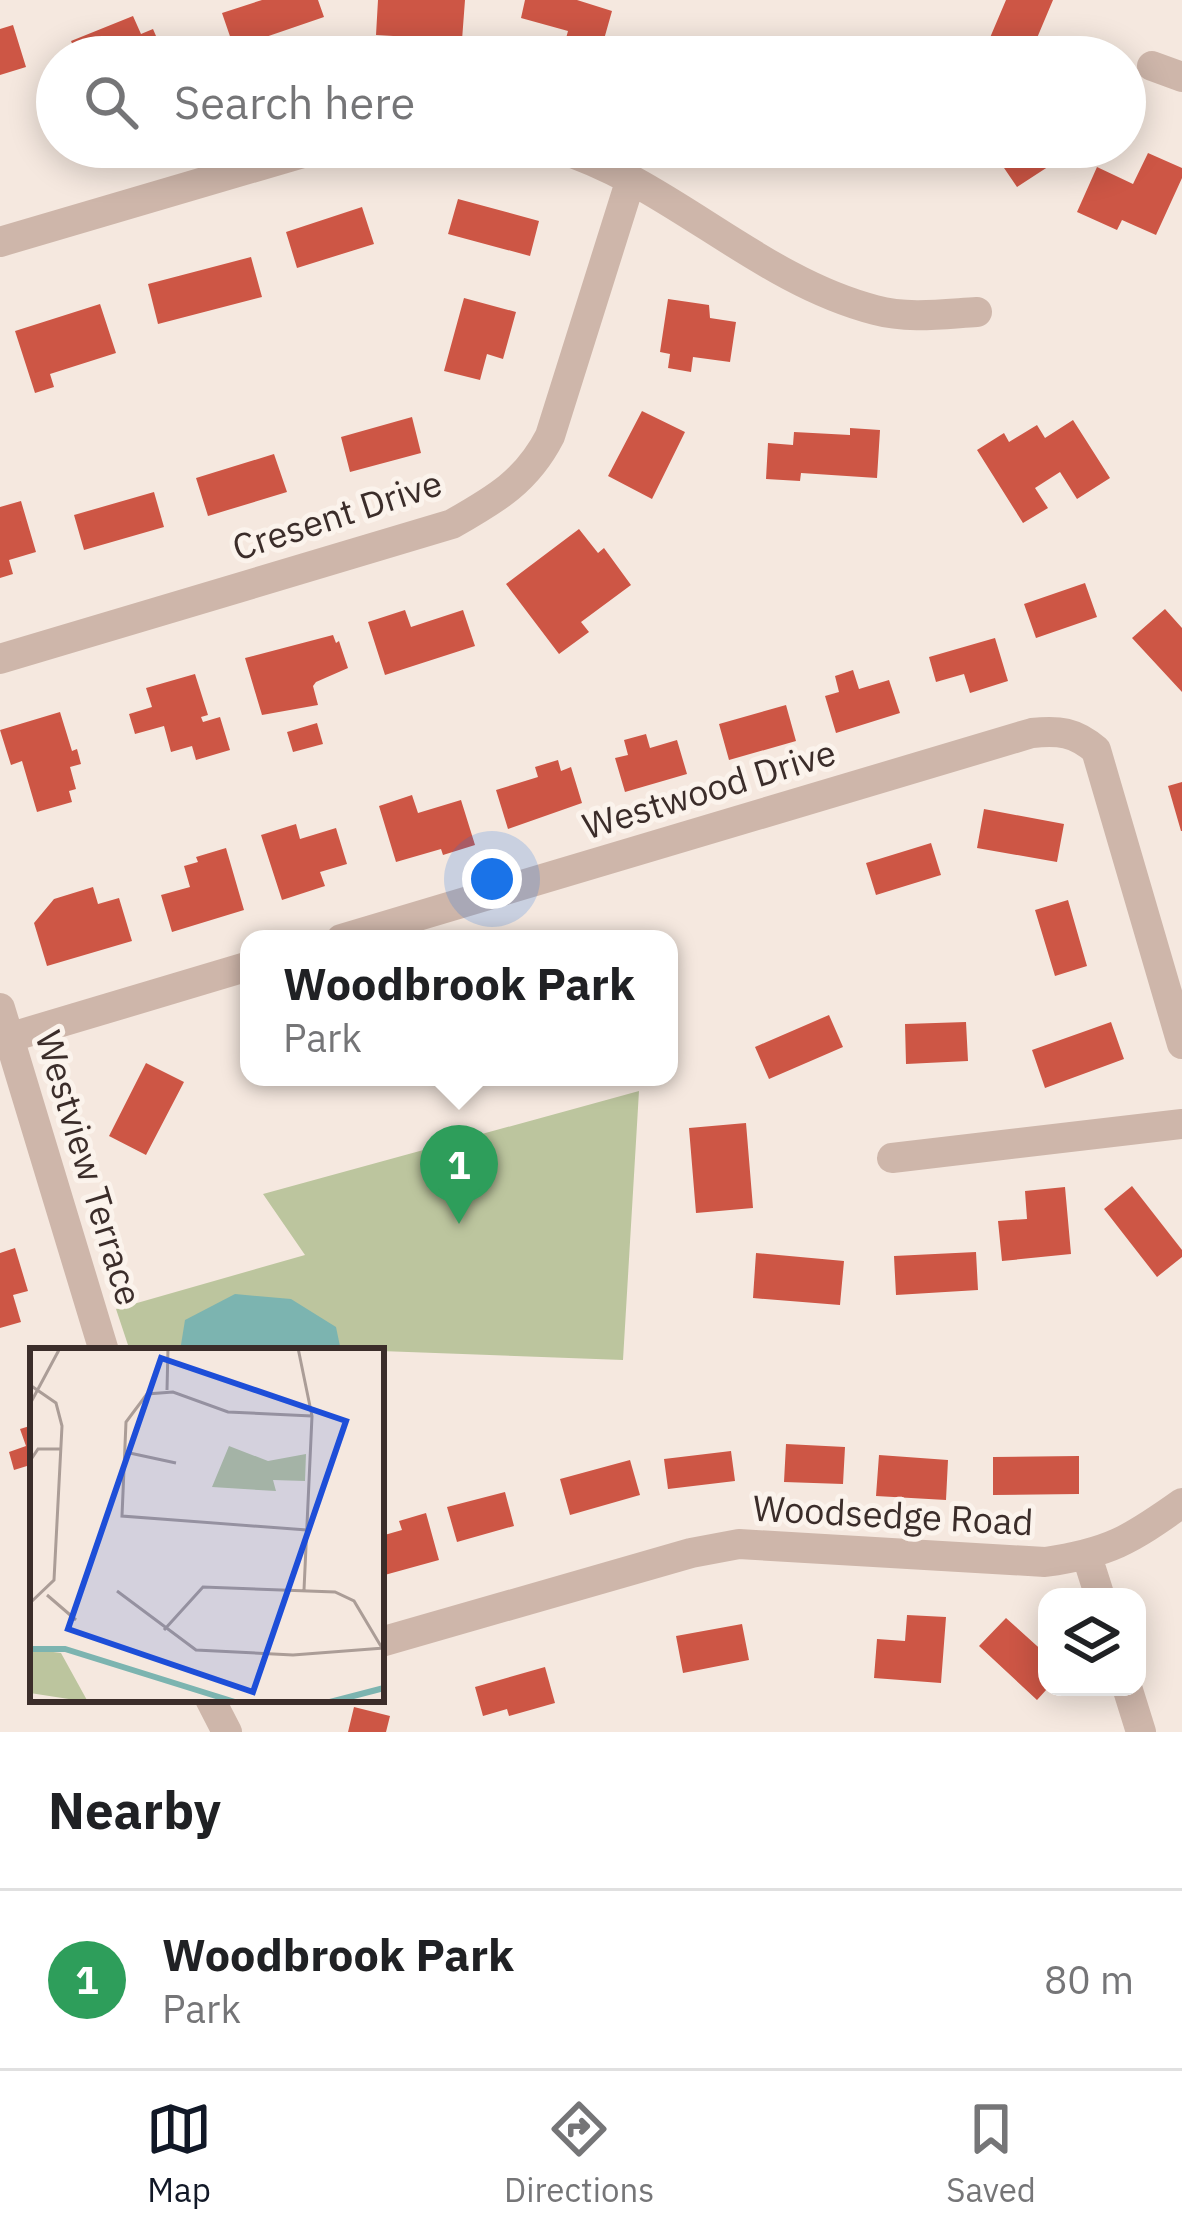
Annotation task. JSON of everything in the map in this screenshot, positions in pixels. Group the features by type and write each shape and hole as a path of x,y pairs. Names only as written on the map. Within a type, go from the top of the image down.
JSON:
{"street":[{"path":"1152,66 1182,77"},
{"path":"0,242 252,168"},
{"path":"600,168 842,299 877,311 920,316 977,312"},
{"name":"Cresent Drive","path":"0,659 452,524 492,501 534,467 550,436 630,182"},
{"name":"Westwood Drive","path":"371,930 1058,730 1080,736 1096,750 1182,1044"},
{"path":"4,1023 240,968"},
{"name":"Westview Terrace","path":"4,1023 103,1348"},
{"path":"892,1158 1182,1124"},
{"name":"Woodsedge Road","path":"384,1641 691,1553 739,1544 1045,1562 1088,1556 1127,1543 1182,1503"},
{"path":"1088,1556 1097,1588"},
{"path":"1130,1696 1141,1732"},
{"path":"212,1702 227,1732"}],"green space":[{"path":"639,1091 623,1360 384,1348 129,1348 116,1309 305,1255 263,1194"}],"water":[{"path":"235,1294 291,1299 336,1327 340,1348 180,1348 185,1320"}],"building":[{"path":"262,0 318,0 324,17 269,36 230,36 222,13"},
{"path":"378,0 465,0 462,36 376,35"},
{"path":"525,0 577,0 612,11 605,36 567,36 568,31 521,18"},
{"path":"1006,0 1053,0 1038,36 991,36"},
{"path":"133,16 141,34 153,29 156,36 83,36"},
{"path":"13,25 26,67 0,75 0,29"},
{"path":"1148,153 1182,168 1182,178 1156,235 1122,220 1117,230 1077,212 1097,168 1133,184 1141,168 1146,168"},
{"path":"1004,168 1046,168 1017,187"},
{"path":"458,199 539,221 530,256 448,234"},
{"path":"362,207 374,244 297,268 286,232"},
{"path":"251,257 262,297 158,324 148,284"},
{"path":"464,298 516,312 503,359 487,354 480,380 444,371"},
{"path":"668,299 709,305 710,318 736,322 730,362 693,357 691,372 668,368 670,354 660,352"},
{"path":"100,304 116,353 50,374 54,387 35,393 15,331"},
{"path":"642,411 685,432 652,499 608,476"},
{"path":"412,417 421,453 350,472 341,437"},
{"path":"1073,420 1110,478 1077,499 1060,472 1035,488 1048,508 1023,523 977,450 1004,433 1009,442 1037,425 1045,438"},
{"path":"850,428 880,430 877,478 801,473 800,481 766,479 768,443 793,445 794,432 850,435"},
{"path":"274,454 287,492 208,516 196,478"},
{"path":"154,492 164,527 84,550 74,515"},
{"path":"21,501 36,552 9,560 13,574 0,578 0,507"},
{"path":"579,529 598,553 604,548 631,585 581,622 589,632 559,654 506,584"},
{"path":"1085,583 1097,617 1036,638 1024,604"},
{"path":"1165,609 1182,628 1182,692 1132,638"},
{"path":"405,610 411,627 463,610 475,646 385,675 368,622"},
{"path":"333,635 348,668 316,682 318,705 262,715 245,658"},
{"path":"995,638 1008,681 970,693 964,674 936,682 929,657"},
{"path":"853,670 859,689 889,680 900,713 836,733 825,696 839,692 835,676"},
{"path":"195,674 208,715 201,717 203,722 220,717 230,750 196,760 192,746 171,752 164,726 135,734 129,714 152,707 146,688"},
{"path":"786,705 796,741 729,760 719,724"},
{"path":"60,712 81,764 70,767 76,789 69,791 72,802 37,812 22,761 11,765 0,730"},
{"path":"317,723 323,744 293,752 287,732"},
{"path":"646,734 650,748 677,740 687,774 625,792 615,758 628,755 624,740"},
{"path":"558,760 561,771 571,767 582,803 508,829 496,790 538,777 535,767"},
{"path":"1182,782 1182,831 1181,831 1168,786"},
{"path":"412,795 418,813 461,800 475,845 396,862 379,806"},
{"path":"984,809 1064,824 1057,862 977,848"},
{"path":"296,824 300,839 336,828 347,864 320,872 325,886 282,900 261,835"},
{"path":"931,843 941,875 876,895 866,863"},
{"path":"226,848 244,910 172,932 161,895 190,887 184,866"},
{"path":"93,887 98,904 119,898 132,941 47,966 34,923 54,899"},
{"path":"1068,900 1087,966 1055,976 1035,910"},
{"path":"829,1015 843,1047 769,1079 755,1047"},
{"path":"966,1022 968,1061 906,1064 905,1024"},
{"path":"1111,1022 1124,1059 1045,1088 1032,1050"},
{"path":"146,1063 184,1082 146,1155 109,1136"},
{"path":"746,1123 753,1208 696,1213 689,1128"},
{"path":"1132,1186 1182,1250 1182,1257 1157,1277 1104,1209"},
{"path":"1065,1187 1071,1254 1002,1261 998,1221 1027,1219 1025,1191"},
{"path":"15,1248 28,1291 13,1295 21,1322 0,1328 0,1253"},
{"path":"976,1252 978,1290 896,1295 894,1256"},
{"path":"756,1253 844,1261 840,1305 753,1298"},
{"path":"30,1426 30,1474 27,1466 14,1470 9,1452 26,1446 20,1429"},
{"path":"786,1444 845,1447 843,1484 784,1482"},
{"path":"731,1451 735,1481 668,1489 664,1459"},
{"path":"879,1455 948,1460 946,1500 876,1496"},
{"path":"1079,1456 1079,1494 993,1495 993,1457"},
{"path":"630,1460 640,1495 570,1515 560,1479"},
{"path":"505,1492 514,1526 457,1542 447,1507"},
{"path":"426,1513 439,1560 384,1575 384,1535 402,1530 399,1521"},
{"path":"907,1615 946,1617 941,1683 874,1678 877,1639 905,1641"},
{"path":"1006,1618 1038,1647 1041,1696 1037,1700 979,1646"},
{"path":"742,1624 749,1660 683,1673 676,1636"},
{"path":"545,1667 555,1703 509,1716 507,1709 483,1716 475,1687"},
{"path":"354,1707 390,1716 386,1732 348,1732"}],"place":[{"name":"Woodbrook Park","path":"459,1224"}]}
